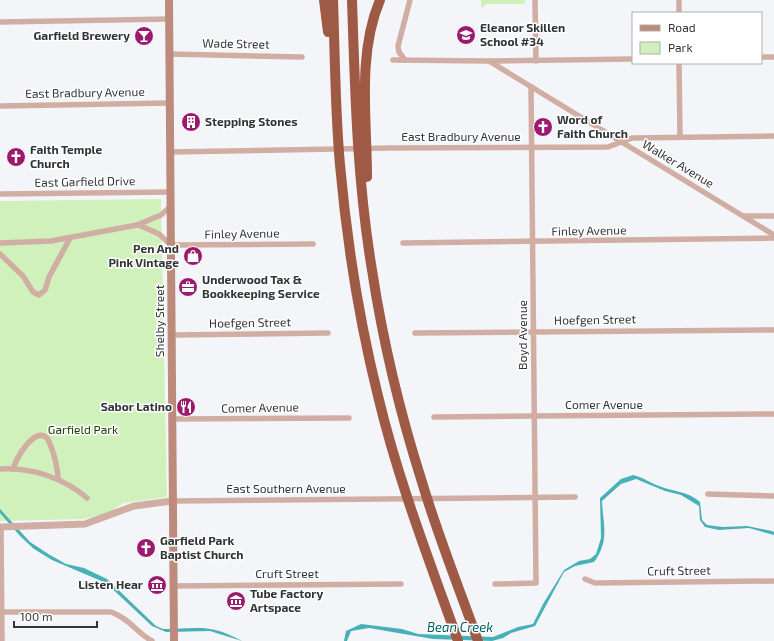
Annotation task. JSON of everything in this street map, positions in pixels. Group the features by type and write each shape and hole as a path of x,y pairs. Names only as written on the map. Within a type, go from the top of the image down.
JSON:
{"highway":[{"path":"324,0 337,110"},
{"path":"333,0 340,164 350,252 368,352 381,411 402,484 458,641"},
{"path":"352,0 364,163 367,239 376,294 396,391 422,484 432,516 478,641"},
{"path":"362,134 367,45 371,25 380,0"}],"main road":[{"name":"Shelby Street","path":"170,0 174,640"}],"street":[{"path":"405,60 399,52 398,46 404,18 410,0"},
{"path":"535,0 536,60"},
{"path":"679,0 679,12"},
{"path":"0,22 170,19"},
{"name":"Wade Street","path":"170,54 302,57"},
{"path":"762,57 774,57"},
{"path":"393,60 489,61 632,59"},
{"name":"Walker Avenue","path":"489,61 621,143 774,235"},
{"path":"679,64 680,137"},
{"name":"Boyd Avenue","path":"495,584 536,583 531,87"},
{"name":"East Bradbury Avenue","path":"0,106 170,103"},
{"name":"East Bradbury Avenue","path":"170,152 608,148 632,138 774,136"},
{"name":"East Garfield Drive","path":"0,194 171,192"},
{"path":"0,243 70,238 139,224 161,215 171,206"},
{"path":"743,216 774,216"},
{"path":"139,224 159,234 171,245"},
{"path":"0,254 23,276 33,292 39,295 45,290 49,277 70,238"},
{"name":"Finley Avenue","path":"403,243 533,243 774,238"},
{"name":"Finley Avenue","path":"171,245 313,244"},
{"name":"Hoefgen Street","path":"415,333 774,330"},
{"name":"Hoefgen Street","path":"172,335 328,333"},
{"name":"Comer Avenue","path":"434,417 774,414"},
{"name":"Comer Avenue","path":"172,419 349,418"},
{"path":"13,469 17,458 32,439 36,436 42,436 48,440 57,465 58,479"},
{"path":"0,469 25,470 58,479 87,498"},
{"path":"708,494 774,496"},
{"name":"East Southern Avenue","path":"3,527 84,524 134,506 172,501 575,497"},
{"path":"2,641 3,527"},
{"name":"Cruft Street","path":"585,579 595,583 774,581"},
{"name":"Cruft Street","path":"173,586 402,584"},
{"path":"2,612 112,612 128,620 145,637 152,641"}],"green space":[{"path":"481,0 525,0 525,4 486,4 484,7 481,7"},
{"name":"Garfield Park","path":"161,199 167,497 123,503 107,514 84,519 0,521 0,201"}],"water":[{"name":"Bean Creek","path":"633,475 659,486 695,498 700,502 702,520 707,525 723,527 747,526 772,531 774,532 774,535 749,528 719,530 705,527 700,520 699,506 681,495 665,491 636,479 621,484 602,501 604,539 599,554 594,562 575,566 564,572 535,626 511,633 503,638 492,641 433,639 369,628 351,631 347,641 344,641 346,631 361,624 402,629 418,634 493,637 518,627 533,624 543,604 564,570 579,561 590,559 596,554 601,538 600,498 621,479"},
{"path":"0,509 30,542 66,564 84,568 107,579 156,626 163,629 212,629 231,635 242,641 210,631 166,632 152,626 106,583 52,560 34,549 20,536 0,513"}],"place":[{"name":"Eleanor Skillen School #34","path":"466,35"},
{"name":"Garfield Brewery","path":"144,36"},
{"name":"Stepping Stones","path":"191,122"},
{"name":"Word of Faith Church","path":"543,127"},
{"name":"Faith Temple Church","path":"16,157"},
{"name":"Pen And Pink Vintage","path":"193,256"},
{"name":"Underwood Tax & Bookkeeping Service","path":"188,287"},
{"name":"Sabor Latino","path":"186,407"},
{"name":"Garfield Park Baptist Church","path":"146,548"},
{"name":"Listen Hear","path":"157,585"},
{"name":"Tube Factory Artspace","path":"236,601"}]}
